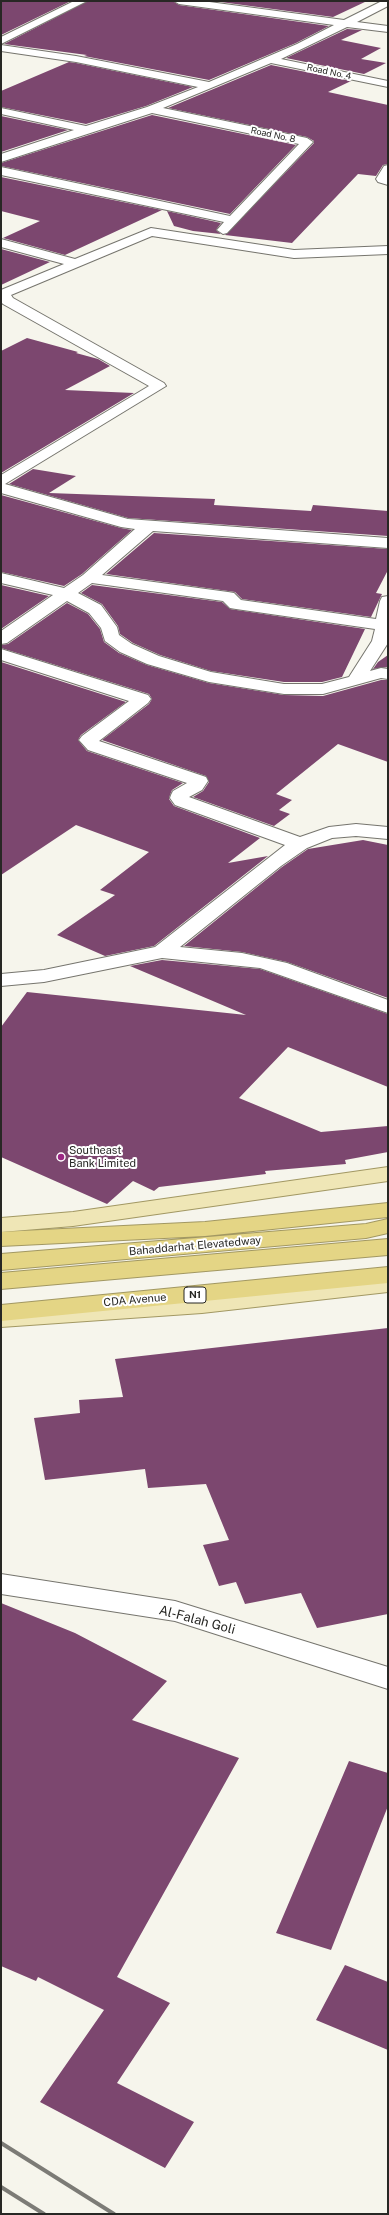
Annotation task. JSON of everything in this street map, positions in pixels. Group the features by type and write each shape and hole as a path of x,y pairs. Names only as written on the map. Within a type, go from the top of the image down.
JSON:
{"highway":[{"path":"1,1239 205,1229 388,1210"},
{"name":"Bahaddarhat Elevatedway","path":"1,1262 366,1231 388,1226"},
{"name":"Bahaddarhat Elevatedway","path":"1,1281 388,1247"},
{"name":"CDA Avenue","path":"1,1313 281,1287 388,1275"}],"main road":[{"path":"1,1225 73,1219 388,1174"},
{"path":"1,1319 202,1305 388,1284"}],"street":[{"path":"1,41 82,1"},
{"path":"179,1 346,22 388,29"},
{"path":"1,158 151,109 210,86 270,60 388,2"},
{"path":"1,48 76,59 210,86"},
{"name":"Road No. 4","path":"270,60 388,84"},
{"name":"Road No. 8","path":"151,109 307,142 212,241"},
{"path":"1,111 88,130"},
{"path":"1,171 232,220"},
{"path":"1,481 159,386 8,302 4,297 5,293 151,232 160,232 294,254 388,250"},
{"path":"1,243 76,263"},
{"path":"1,488 127,524 388,543"},
{"path":"1,639 89,578 150,526"},
{"path":"1,578 66,593 95,609 109,626 111,637 126,648 153,660 202,675 284,689 323,689 381,673 388,674"},
{"path":"89,578 228,597 236,604 384,625"},
{"path":"355,680 381,641 388,601"},
{"path":"1,654 142,699 88,740 94,746 199,781 195,786 180,795 179,798 182,801 300,844"},
{"path":"162,952 274,862 300,844 329,833 356,830 388,833"},
{"path":"1,980 44,976 162,952 242,958 274,965 388,1007"},
{"name":"Al-Falah Goli","path":"1,1584 175,1611 388,1678"}],"building":[{"path":"1,1 71,1 1,35"},
{"path":"88,1 173,1 179,5 329,26 296,43 209,80 84,56 87,55 4,44"},
{"path":"213,1 367,1 333,17"},
{"path":"347,29 362,30 341,40 381,48 361,59 386,63 364,74 286,58"},
{"path":"69,62 193,87 146,106 86,124 1,107 1,91"},
{"path":"271,65 351,81 328,92 388,105 388,164 383,165 376,176 358,174 292,243 225,235 314,143 314,141 307,137 168,108"},
{"path":"152,115 296,145 230,214 1,166 1,163"},
{"path":"1,116 68,130 1,152"},
{"path":"1,177 162,210 65,255 3,238 40,221 1,211"},
{"path":"167,211 221,223 216,230 221,234 193,231 174,226"},
{"path":"1,249 50,262 1,285"},
{"path":"27,338 78,352 76,353 98,359 110,366 65,390 134,393 1,473 1,351"},
{"path":"33,469 76,476 49,493 215,499 214,505 311,511 313,505 388,511 388,536 128,518 9,484"},
{"path":"1,495 132,530 82,574 64,586 1,572"},
{"path":"154,533 388,549 388,570 376,593 382,594 371,617 242,599 235,592 106,574"},
{"path":"1,585 49,596 1,629"},
{"path":"92,585 222,602 230,609 365,629 342,677 322,682 284,682 211,671 160,655 133,643 120,634 118,626 102,604 81,593"},
{"path":"67,603 88,614 100,629 104,642 119,653 147,665 209,683 284,695 323,696 381,680 388,680 388,762 338,744 276,794 292,800 279,810 290,814 274,826 193,797 203,791 209,782 206,776 102,740 149,704 152,699 149,694 1,648 1,645 8,644"},
{"path":"388,655 388,667 373,669 378,662"},
{"path":"1,662 126,702 81,735 78,740 87,751 183,783 172,790 170,795 169,799 174,806 260,838 228,863 268,856 154,946 105,956 57,935 115,895 100,890 149,852 76,825 1,875"},
{"path":"363,840 388,845 388,998 287,962 242,952 184,946 282,867 308,849"},
{"path":"162,960 260,969 388,1014 388,1087 288,1047 239,1098 321,1132 388,1126 388,1152 345,1160 346,1164 265,1171 266,1174 159,1187 154,1191 133,1181 107,1204 1,1157 1,1027 27,992 246,1015 130,966"},
{"path":"388,1328 388,1614 317,1628 301,1593 245,1604 236,1582 219,1586 203,1545 229,1540 206,1484 148,1488 145,1469 45,1480 34,1418 80,1413 79,1400 123,1397 115,1359"},
{"path":"1,1603 75,1633 167,1681 132,1720 239,1758 117,1977 170,2003 117,2083 194,2122 165,2168 40,2102 104,2010 38,1977 36,1981 1,1966"},
{"path":"349,1761 388,1773 388,1806 331,1950 276,1933"},
{"path":"345,1965 388,1982 388,2050 316,2020"}],"railway":[{"path":"1,2143 114,2214"},
{"path":"1,2187 44,2214"}],"place":[{"name":"Southeast Bank Limited","path":"61,1157"}]}
